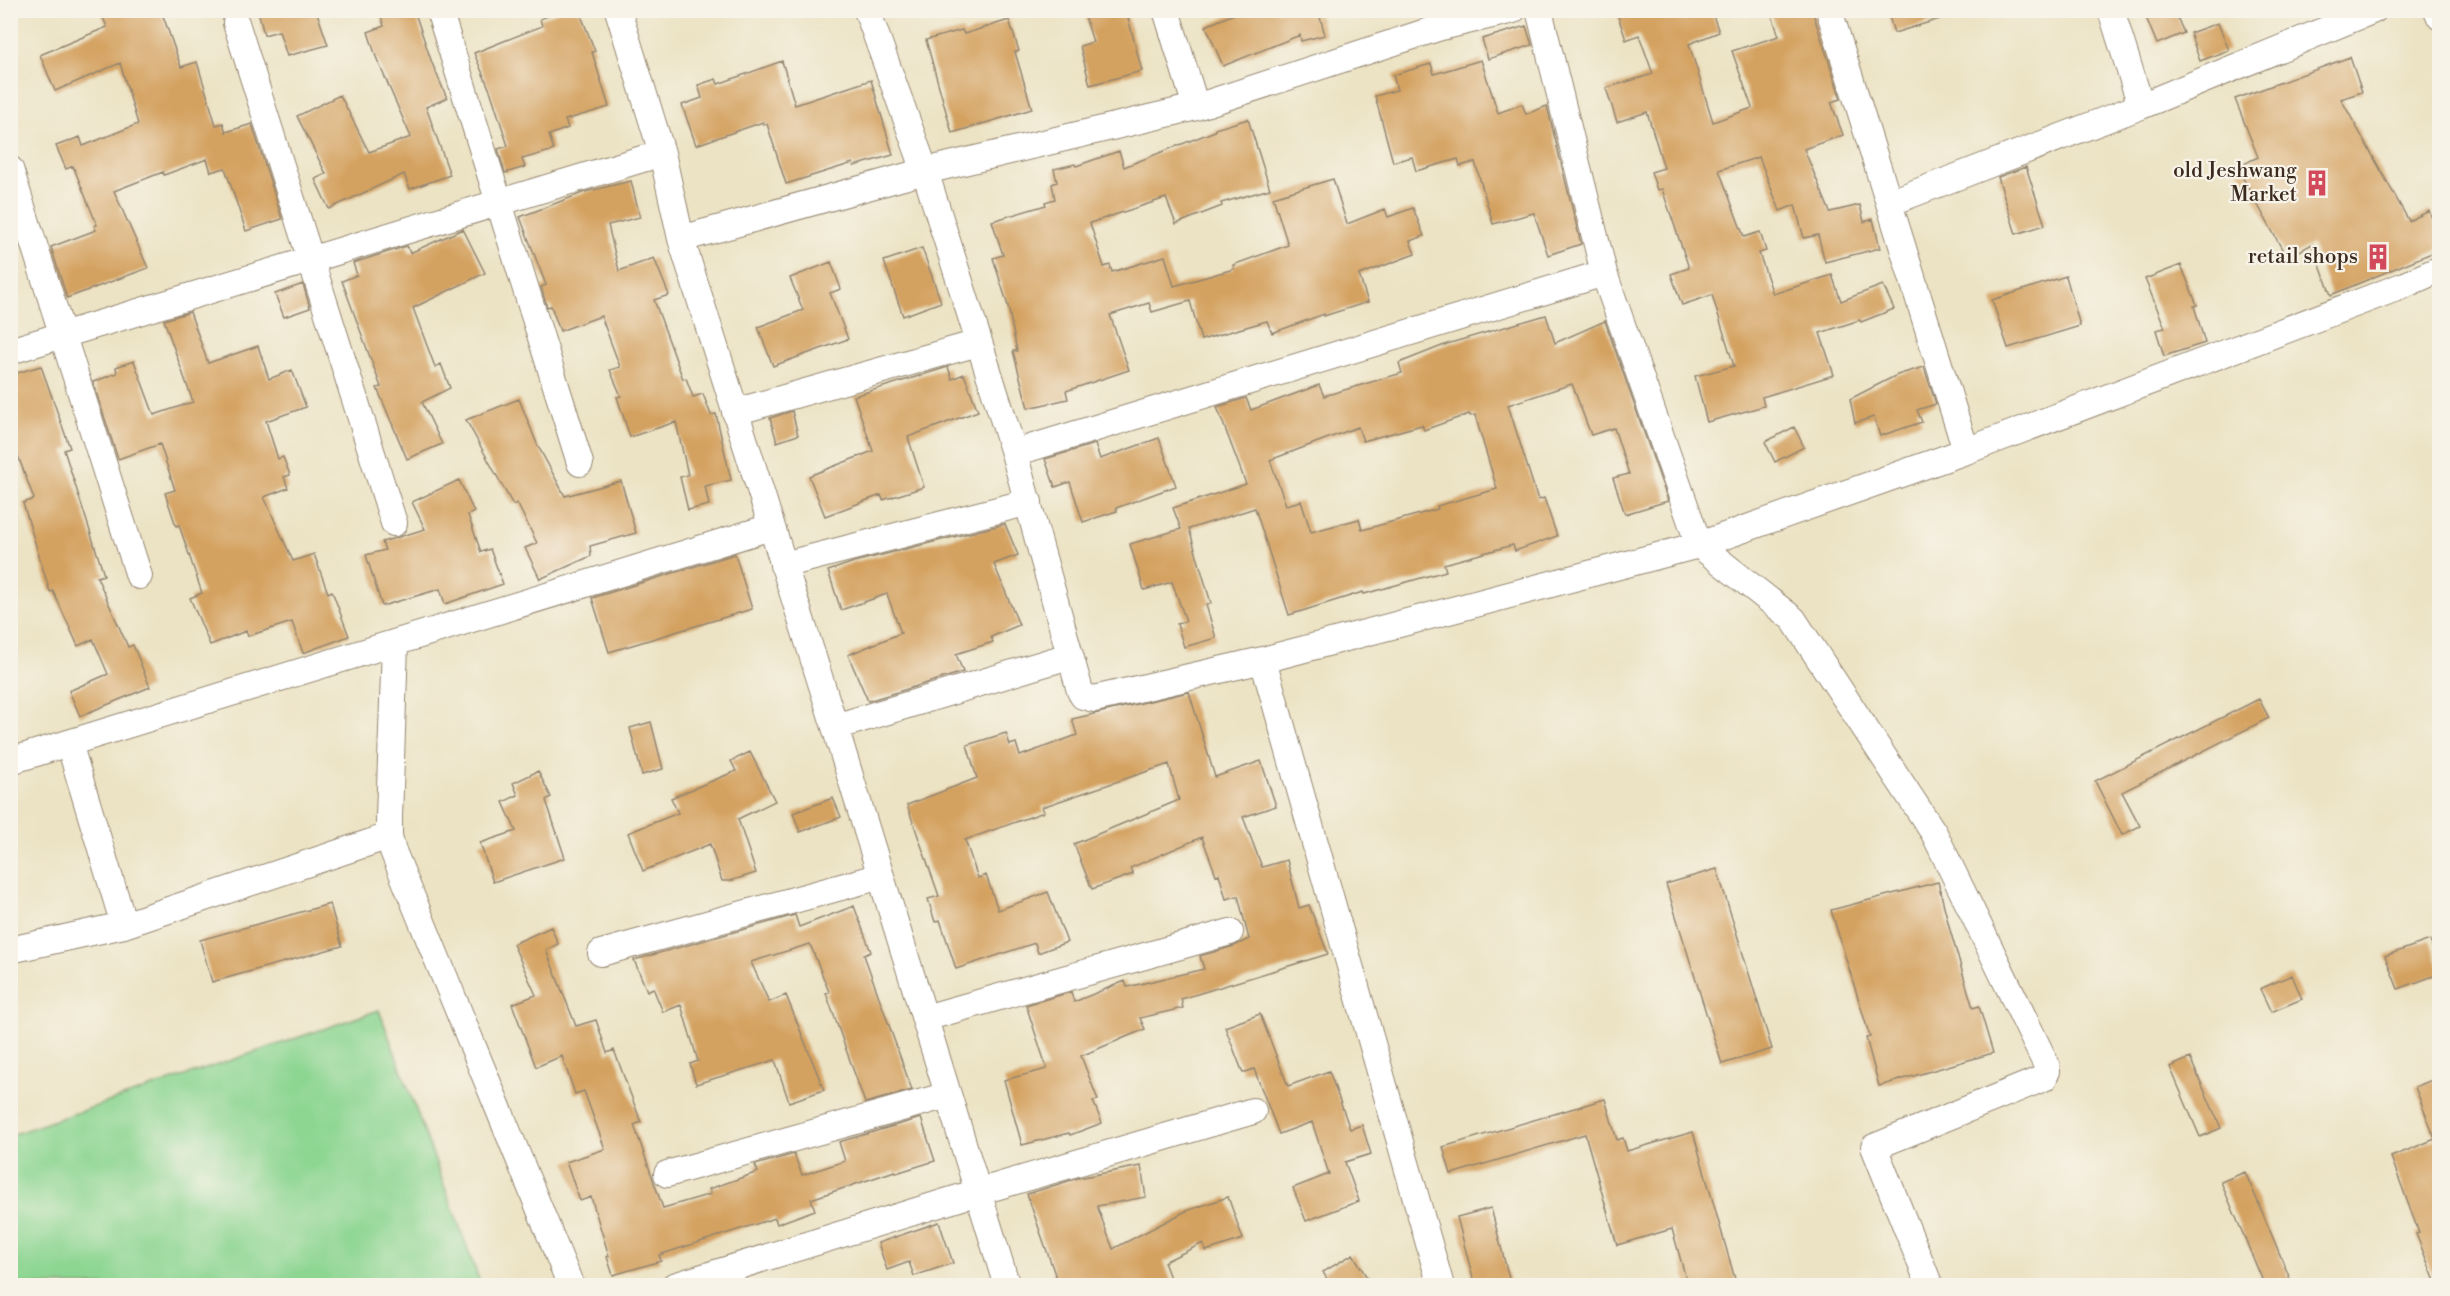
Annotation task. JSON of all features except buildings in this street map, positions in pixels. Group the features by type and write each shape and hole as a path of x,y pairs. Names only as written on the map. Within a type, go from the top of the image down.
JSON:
{"street":[{"path":"439,10 580,464"},
{"path":"618,10 662,153 681,240 836,727 1007,1286"},
{"path":"867,10 925,171 1014,453 1080,691 1083,696 1094,699 1263,660 1699,545 1966,451 2402,286 2439,269"},
{"path":"1166,10 1196,107"},
{"path":"681,240 925,171 1196,107 1439,19 1513,10"},
{"path":"1539,10 1604,273 1699,545 1793,619 1934,833 2046,1064 2047,1071 2044,1078 1874,1147 1930,1286"},
{"path":"1829,10 1966,451"},
{"path":"2111,10 2141,106"},
{"path":"1888,203 2141,106 2374,10"},
{"path":"2437,10 2439,18"},
{"path":"236,23 394,523"},
{"path":"10,351 662,153"},
{"path":"10,169 139,576"},
{"path":"1014,453 1604,273"},
{"path":"735,412 978,343"},
{"path":"783,565 1029,502"},
{"path":"10,761 771,527"},
{"path":"395,644 389,836 571,1286"},
{"path":"836,727 1069,656"},
{"path":"1263,660 1441,1286"},
{"path":"69,743 124,925"},
{"path":"10,950 124,925 389,836"},
{"path":"601,953 881,876"},
{"path":"925,1018 1230,932"},
{"path":"667,1174 948,1095"},
{"path":"674,1286 978,1192 1253,1111"}],"green space":[{"path":"379,1010 480,1282 470,1286 19,1285 11,1263 11,1135"}],"place":[{"name":"old Jeshwang Market","path":"2317,183"},
{"name":"retail shops","path":"2378,257"}]}
